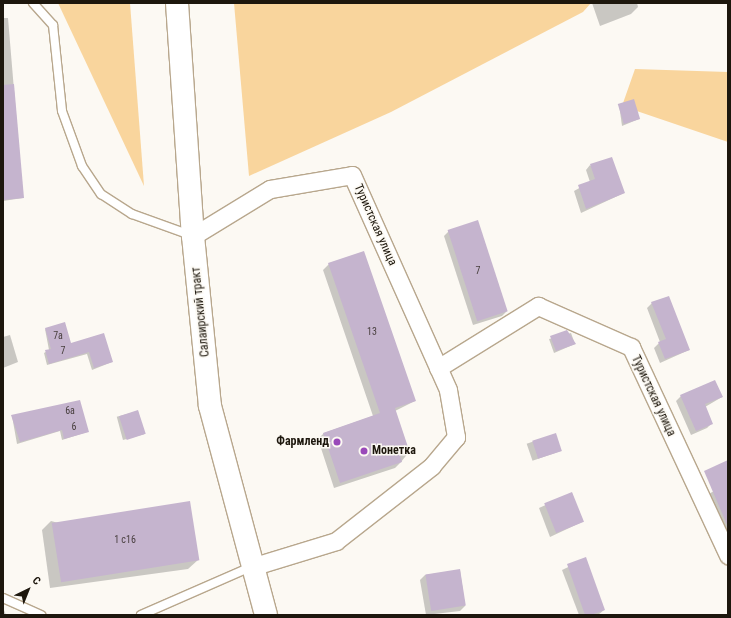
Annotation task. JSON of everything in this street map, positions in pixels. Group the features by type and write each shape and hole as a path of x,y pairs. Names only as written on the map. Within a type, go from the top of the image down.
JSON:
{"street":[{"name":"Салаирский тракт","path":"177,3 193,236 210,406 251,567 266,615"},
{"name":"Туристская улица","path":"193,236 270,189 352,175 448,390 456,437 432,466 336,540 251,567"},
{"name":"Туристская улица","path":"438,368 538,306 630,347 728,555"}],"lane":[{"path":"33,3 53,26 62,111 82,166 101,194 132,214 193,236"},
{"path":"141,615 251,567"},
{"path":"3,598 41,615"}],"shaded area":[{"path":"58,3 130,3 144,186"},
{"path":"234,3 591,3 583,12 391,112 249,176"},
{"path":"635,69 728,72 728,142 622,106"}],"building":[{"path":"14,84 24,198 3,200 3,85"},
{"path":"634,99 640,119 624,124 618,104"},
{"path":"612,157 625,193 586,209 578,185 595,179 590,164"},
{"path":"478,220 508,311 477,321 448,230"},
{"path":"364,251 416,401 395,408 410,453 400,456 402,462 340,483 323,433 380,413 328,263"},
{"path":"669,296 690,350 665,359 658,342 666,339 651,302"},
{"path":"65,322 71,343 104,333 113,362 94,368 89,352 49,364 45,350 51,349 45,328"},
{"path":"567,330 576,344 556,351 550,336"},
{"path":"715,380 723,397 705,404 713,424 696,431 680,395"},
{"path":"80,400 89,432 64,439 62,430 20,442 11,415"},
{"path":"138,410 146,434 127,440 119,416"},
{"path":"556,433 562,451 538,459 532,441"},
{"path":"728,460 728,527 704,471"},
{"path":"572,492 584,522 556,533 544,503"},
{"path":"190,501 199,560 61,582 52,523"},
{"path":"586,557 605,610 591,615 585,615 567,564"},
{"path":"460,569 466,606 431,611 425,574"}],"place":[{"name":"Фармленд","path":"337,442"},
{"name":"Монетка","path":"364,451"}]}
